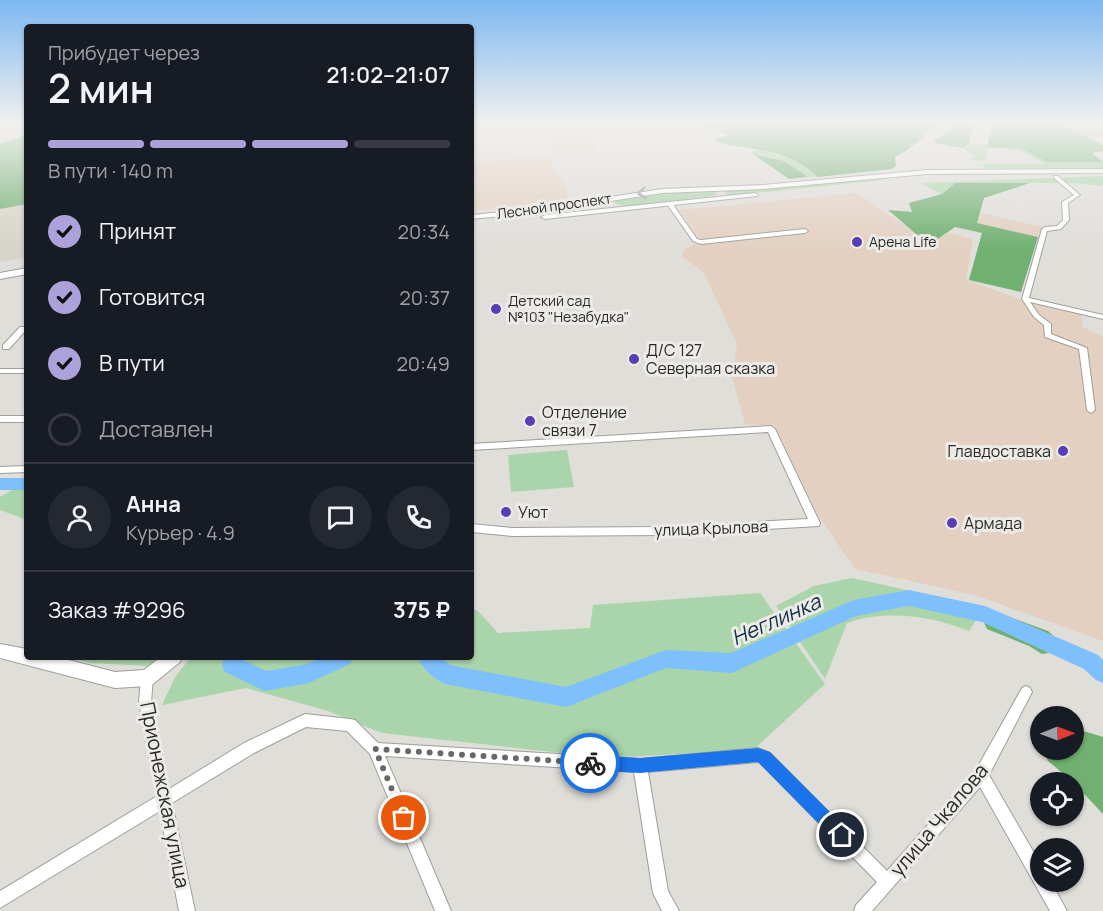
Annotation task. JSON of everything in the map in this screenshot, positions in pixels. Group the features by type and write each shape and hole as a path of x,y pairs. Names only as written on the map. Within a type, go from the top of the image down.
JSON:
{"main road":[{"name":"Лесной проспект","path":"474,224 536,214 612,197 712,188 763,187 957,171 1103,173"},
{"name":"Лесной проспект","path":"474,217 623,209 965,176 1056,177 1103,173"},
{"path":"891,175 900,181"},
{"path":"878,177 886,182"},
{"path":"712,188 724,193 721,198"},
{"path":"612,197 611,204 623,209"},
{"path":"0,268 24,269"},
{"path":"0,276 24,270"},
{"name":"Прионежская улица","path":"0,651 24,656"},
{"name":"Прионежская улица","path":"39,660 115,681 147,678 170,660"}],"street":[{"path":"1056,177 1077,195 1065,202 1066,220 1059,228 1045,229 1025,299 1036,316 1047,324 1048,335 1083,348 1091,410"},
{"path":"670,204 695,240 712,242 806,231"},
{"path":"1025,299 1103,317"},
{"path":"6,347 24,329"},
{"path":"0,371 24,371"},
{"path":"0,419 24,419"},
{"name":"улица Крылова","path":"474,447 771,429 815,523 664,531 512,532 474,528"},
{"path":"0,470 24,469"},
{"name":"Прионежская улица","path":"147,678 145,702 163,801 187,911"},
{"name":"улица Чкалова","path":"862,911 981,775 1026,692"},
{"path":"0,900 249,748 305,720 350,725 375,749 443,911"},
{"path":"375,749 640,766 758,755 765,758 888,882"},
{"path":"640,766 661,893 671,911"},
{"path":"981,775 1030,860"},
{"path":"1048,892 1059,911"}],"shaded area":[{"path":"474,165 553,165 569,195 567,200 474,211"},
{"path":"857,193 929,242 950,233 973,239 966,280 1036,305 1081,315 1083,327 1103,337 1103,641 975,595 855,569 818,515 775,426 745,424 732,377 737,344 704,273 682,256 684,250 702,241 679,210"},
{"path":"24,205 24,258 0,262 0,209"},
{"path":"981,213 1044,227 1038,237 977,223"}],"green space":[{"path":"0,165 24,165 24,205 0,209"},
{"path":"768,165 789,165 808,177 789,179"},
{"path":"789,165 805,165 818,177 808,177"},
{"path":"803,165 896,166 892,169 818,177"},
{"path":"982,165 1103,165 1103,169 985,168"},
{"path":"1103,176 1103,186 1071,183 955,183 942,194 921,183"},
{"path":"878,178 883,180 729,196 723,190 770,189"},
{"path":"955,183 1030,183 984,198 977,223 1038,237 1021,292 969,280 982,233 955,227 929,245 888,210 912,212 909,203 942,194"},
{"path":"712,190 718,195 628,207 614,203 619,198"},
{"path":"567,450 574,487 511,492 508,455"},
{"path":"24,483 24,519 0,510 0,497"},
{"path":"852,578 971,604 976,620 969,631 940,621 908,616 877,616 847,623 825,679 776,606 814,586"},
{"path":"760,593 825,684 753,750 607,758 382,733 328,711 246,688 162,705 175,677 189,660 474,660 474,610 477,610 498,633 590,628 593,605"},
{"path":"991,610 1048,631 1056,638 1054,652 1042,654 1029,646 987,629 984,623"},
{"path":"80,660 156,660 147,666 90,663"},
{"path":"1084,731 1103,737 1103,814 1084,794 1084,772 1061,772 1047,760 1084,760"}],"waterway":[{"name":"Неглинка","path":"0,484 24,484"},
{"name":"Неглинка","path":"430,660 445,674 566,697 666,659 732,663 854,608 909,598 985,614 1091,662 1103,673"},
{"name":"Неглинка","path":"233,660 232,665 265,681 309,673 337,660"}],"way so far":[{"path":"404,818 375,749 590,763"}],"place":[{"name":"Арена Life","path":"857,242"},
{"name":"Детский сад №103 \"Незабудка\"","path":"496,309"},
{"name":"Д/С 127 Северная сказка","path":"634,359"},
{"name":"Отделение связи 7","path":"530,421"},
{"name":"Главдоставка","path":"1063,451"},
{"name":"Уют","path":"506,512"},
{"name":"Армада","path":"952,523"}],"route":[{"path":"590,763 640,766 758,755 765,758 842,835"}]}
